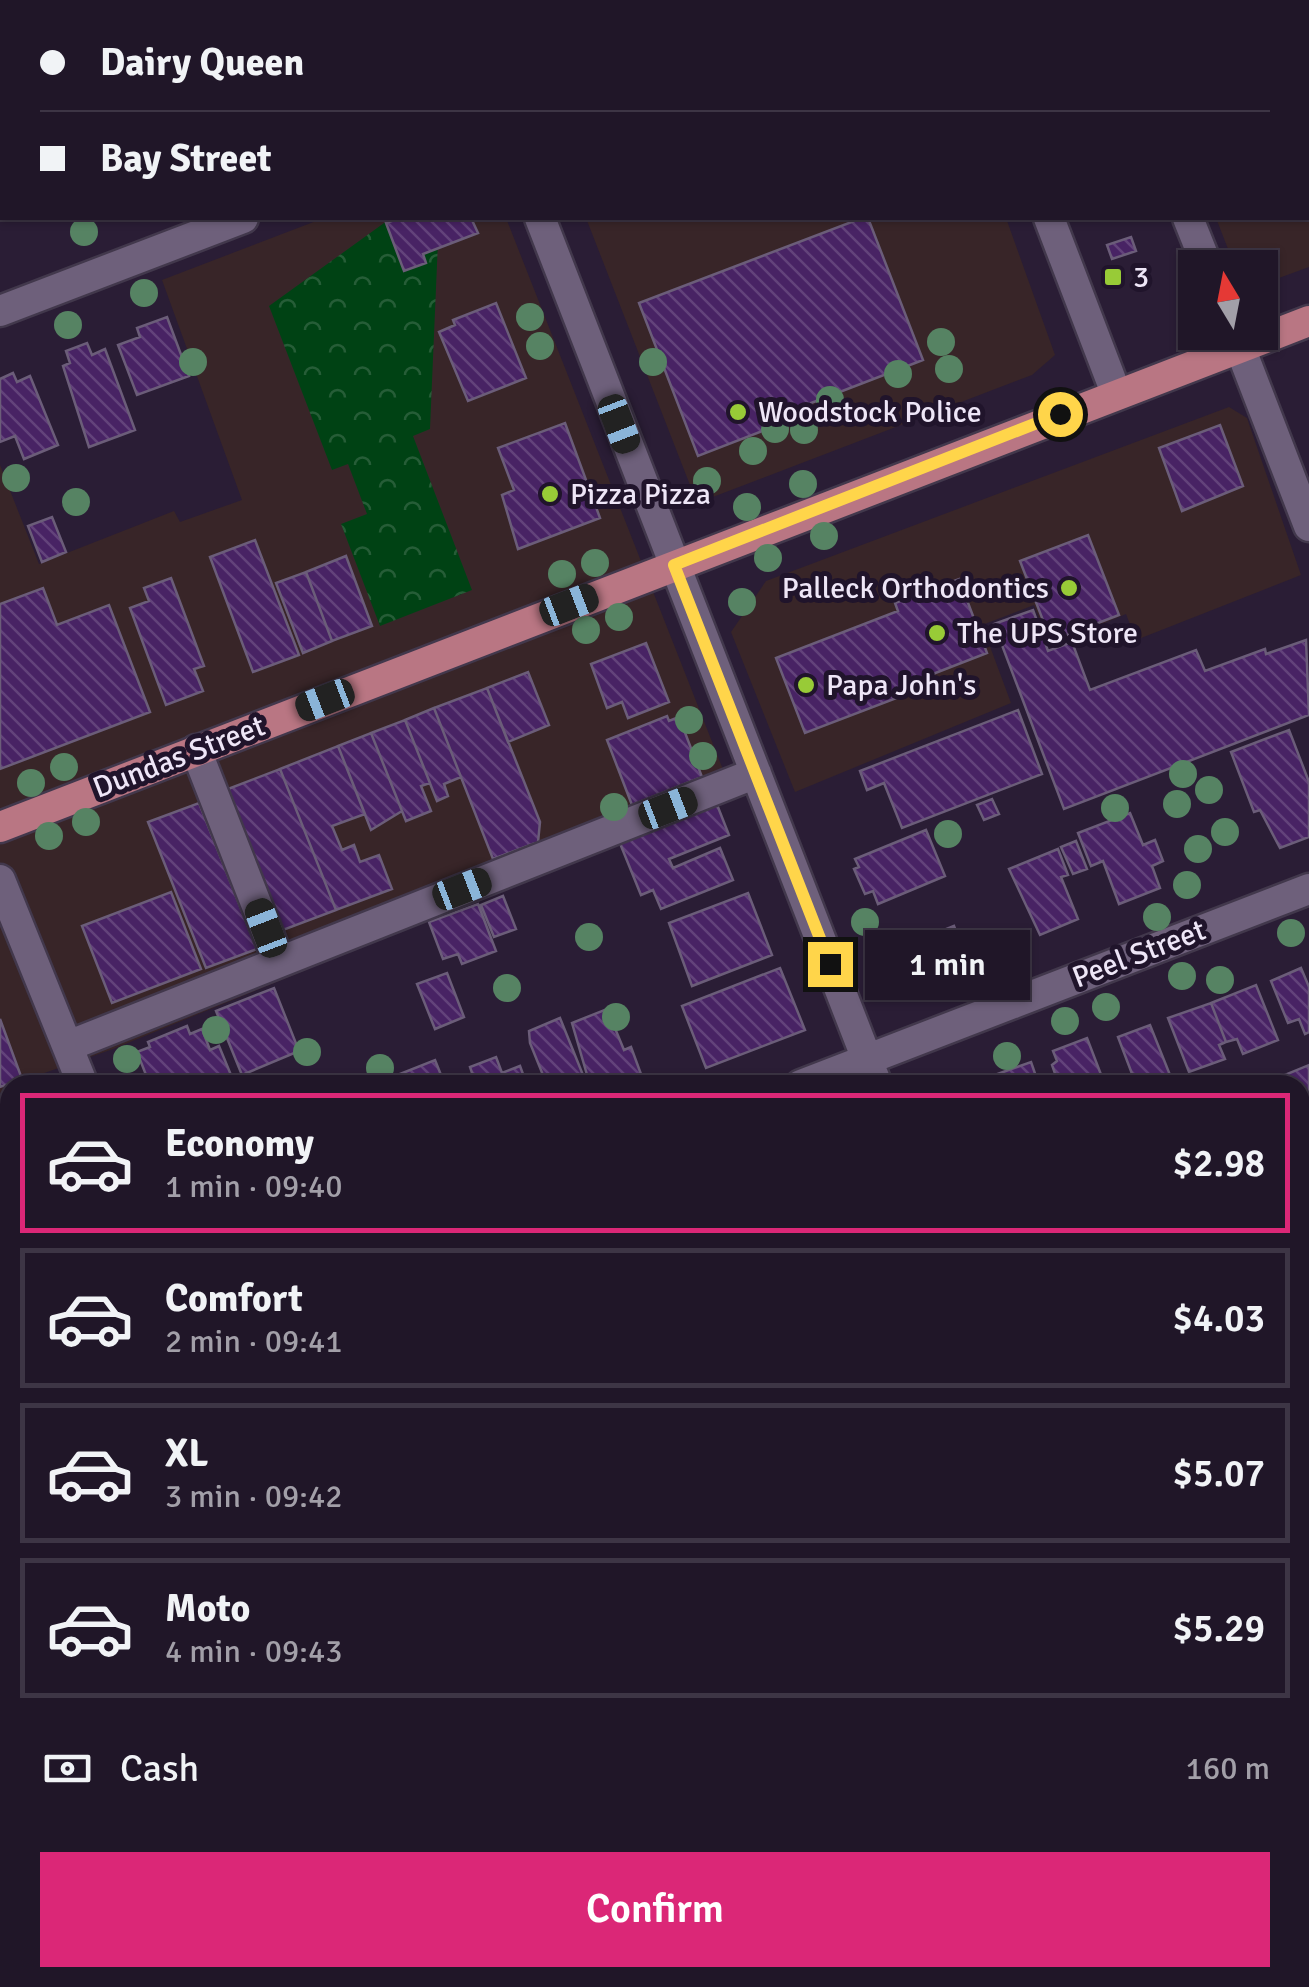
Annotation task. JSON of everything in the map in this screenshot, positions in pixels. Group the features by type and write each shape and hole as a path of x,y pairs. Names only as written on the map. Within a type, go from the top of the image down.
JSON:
{"main road":[{"name":"Dundas Street","path":"1278,329 1309,321"},
{"name":"Dundas Street","path":"0,826 1116,392 1214,350"}],"street":[{"path":"0,312 238,220"},
{"path":"541,220 872,1072"},
{"path":"1050,220 1116,392"},
{"path":"1189,220 1201,250"},
{"path":"1241,350 1309,526"},
{"path":"196,750 280,962"},
{"path":"68,1046 756,773"},
{"path":"0,880 80,1075"},
{"name":"Peel Street","path":"872,1072 1309,889"}],"shaded area":[{"path":"319,220 507,220 733,795 113,1049 39,1075 0,1075 0,465 39,564 174,511 180,522 242,500 162,280"},
{"path":"587,220 1007,220 1055,355 1032,375 697,503"},
{"path":"1217,220 1309,220 1309,267 1278,278 1278,250 1228,250"},
{"path":"1229,407 1247,418 1301,575 1136,640 1126,614 1051,645 1034,605 982,625 1011,703 795,792 731,632 766,581"}],"green space":[{"path":"388,220 439,220 430,429 413,436 472,590 380,626 341,524 367,514 348,464 332,470 269,306"}],"building":[{"path":"472,220 478,233 423,254 426,263 404,271 386,223"},
{"path":"857,220 869,220 923,360 811,403 814,411 698,456 639,303"},
{"path":"1131,237 1136,251 1112,259 1107,245"},
{"path":"496,303 526,378 468,401 439,332 455,325 453,320"},
{"path":"167,317 189,376 137,395 118,345 140,337 137,328"},
{"path":"87,343 92,355 105,349 135,430 89,447 63,366 70,363 66,351"},
{"path":"13,373 17,382 30,376 58,445 24,459 15,436 0,442 0,379"},
{"path":"565,423 600,518 518,549 502,495 514,490 498,448"},
{"path":"1220,425 1243,486 1182,511 1159,448"},
{"path":"52,517 66,552 42,562 28,526"},
{"name":"Palleck Orthodontics","path":"1088,535 1119,615 1051,641 1020,561"},
{"path":"255,540 299,655 253,672 210,557"},
{"path":"346,556 372,626 332,641 306,572"},
{"path":"306,572 332,641 303,653 276,583"},
{"path":"171,578 204,666 194,669 203,691 166,705 130,608 149,601 144,588"},
{"path":"959,579 987,653 925,677 928,686 805,733 776,658 898,611 895,603"},
{"path":"43,588 57,625 109,605 150,712 0,769 0,604"},
{"path":"1033,610 1048,651 1072,642 1090,690 1196,650 1205,671 1265,649 1266,654 1306,640 1309,715 1064,809 994,624"},
{"path":"646,643 669,702 628,718 622,702 607,708 591,664"},
{"path":"528,672 549,725 508,742 487,688"},
{"path":"487,688 540,822 538,842 493,859 434,708"},
{"path":"434,708 461,777 444,784 448,796 437,801 405,720"},
{"path":"1018,710 1042,774 902,828 884,783 867,790 860,771"},
{"path":"667,716 669,721 679,717 702,777 632,805 607,740"},
{"path":"405,720 430,783 421,786 431,811 406,821 371,733"},
{"path":"1289,730 1309,782 1309,837 1280,848 1260,810 1254,812 1231,752"},
{"path":"371,733 402,811 371,830 338,746"},
{"path":"338,746 365,814 332,826 342,850 354,845 360,862 379,855 392,889 336,910 280,769"},
{"path":"280,769 336,910 283,930 228,789"},
{"path":"714,797 729,835 669,859 673,868 720,848 733,880 661,909 653,890 641,895 617,836"},
{"path":"992,799 999,814 984,820 977,805"},
{"path":"199,803 257,949 206,968 148,822"},
{"path":"1130,813 1143,845 1155,840 1163,861 1152,866 1160,888 1119,904 1103,861 1091,866 1078,833"},
{"path":"926,830 945,876 878,904 873,891 865,894 854,869 859,867 855,859"},
{"path":"1076,841 1087,869 1073,874 1061,847"},
{"path":"1058,849 1068,875 1061,877 1078,919 1040,935 1009,869"},
{"path":"171,892 201,969 112,1003 82,926"},
{"path":"748,893 772,955 692,986 669,923"},
{"path":"503,896 516,929 494,937 481,905"},
{"path":"478,904 496,951 462,964 458,954 443,959 429,922"},
{"path":"954,926 970,966 894,997 877,957"},
{"path":"780,968 805,1030 706,1068 682,1006"},
{"path":"1301,968 1309,987 1309,1032 1305,1034 1299,1019 1288,1023 1271,981"},
{"path":"447,973 464,1017 435,1029 417,984"},
{"path":"1256,985 1278,1040 1243,1054 1237,1039 1226,1042 1211,1003"},
{"path":"274,988 299,1051 242,1075 216,1011"},
{"path":"1211,1003 1226,1042 1219,1045 1225,1059 1189,1072 1168,1018"},
{"path":"607,1009 624,1050 631,1047 641,1075 587,1075 572,1023"},
{"path":"560,1018 583,1075 543,1075 529,1031"},
{"path":"0,1019 21,1075 0,1075"},
{"path":"1150,1025 1170,1075 1132,1075 1118,1037"},
{"path":"187,1026 190,1034 202,1029 210,1050 219,1046 231,1075 146,1075 137,1052 150,1047 148,1042"},
{"path":"1087,1038 1101,1075 1056,1075 1053,1051"},
{"path":"496,1057 502,1073 520,1066 523,1075 473,1075 470,1067"},
{"path":"435,1060 441,1075 400,1075"},
{"path":"1031,1062 1036,1075 995,1075"},
{"path":"1309,1065 1309,1075 1285,1075"}],"place":[{"name":"3","path":"1113,277"},
{"name":"Woodstock Police","path":"738,412"},
{"name":"Pizza Pizza","path":"550,494"},
{"name":"Palleck Orthodontics","path":"1069,588"},
{"name":"The UPS Store","path":"937,633"},
{"name":"Papa John's","path":"806,685"}],"route":[{"path":"830,964 674,565 1060,414"}]}
